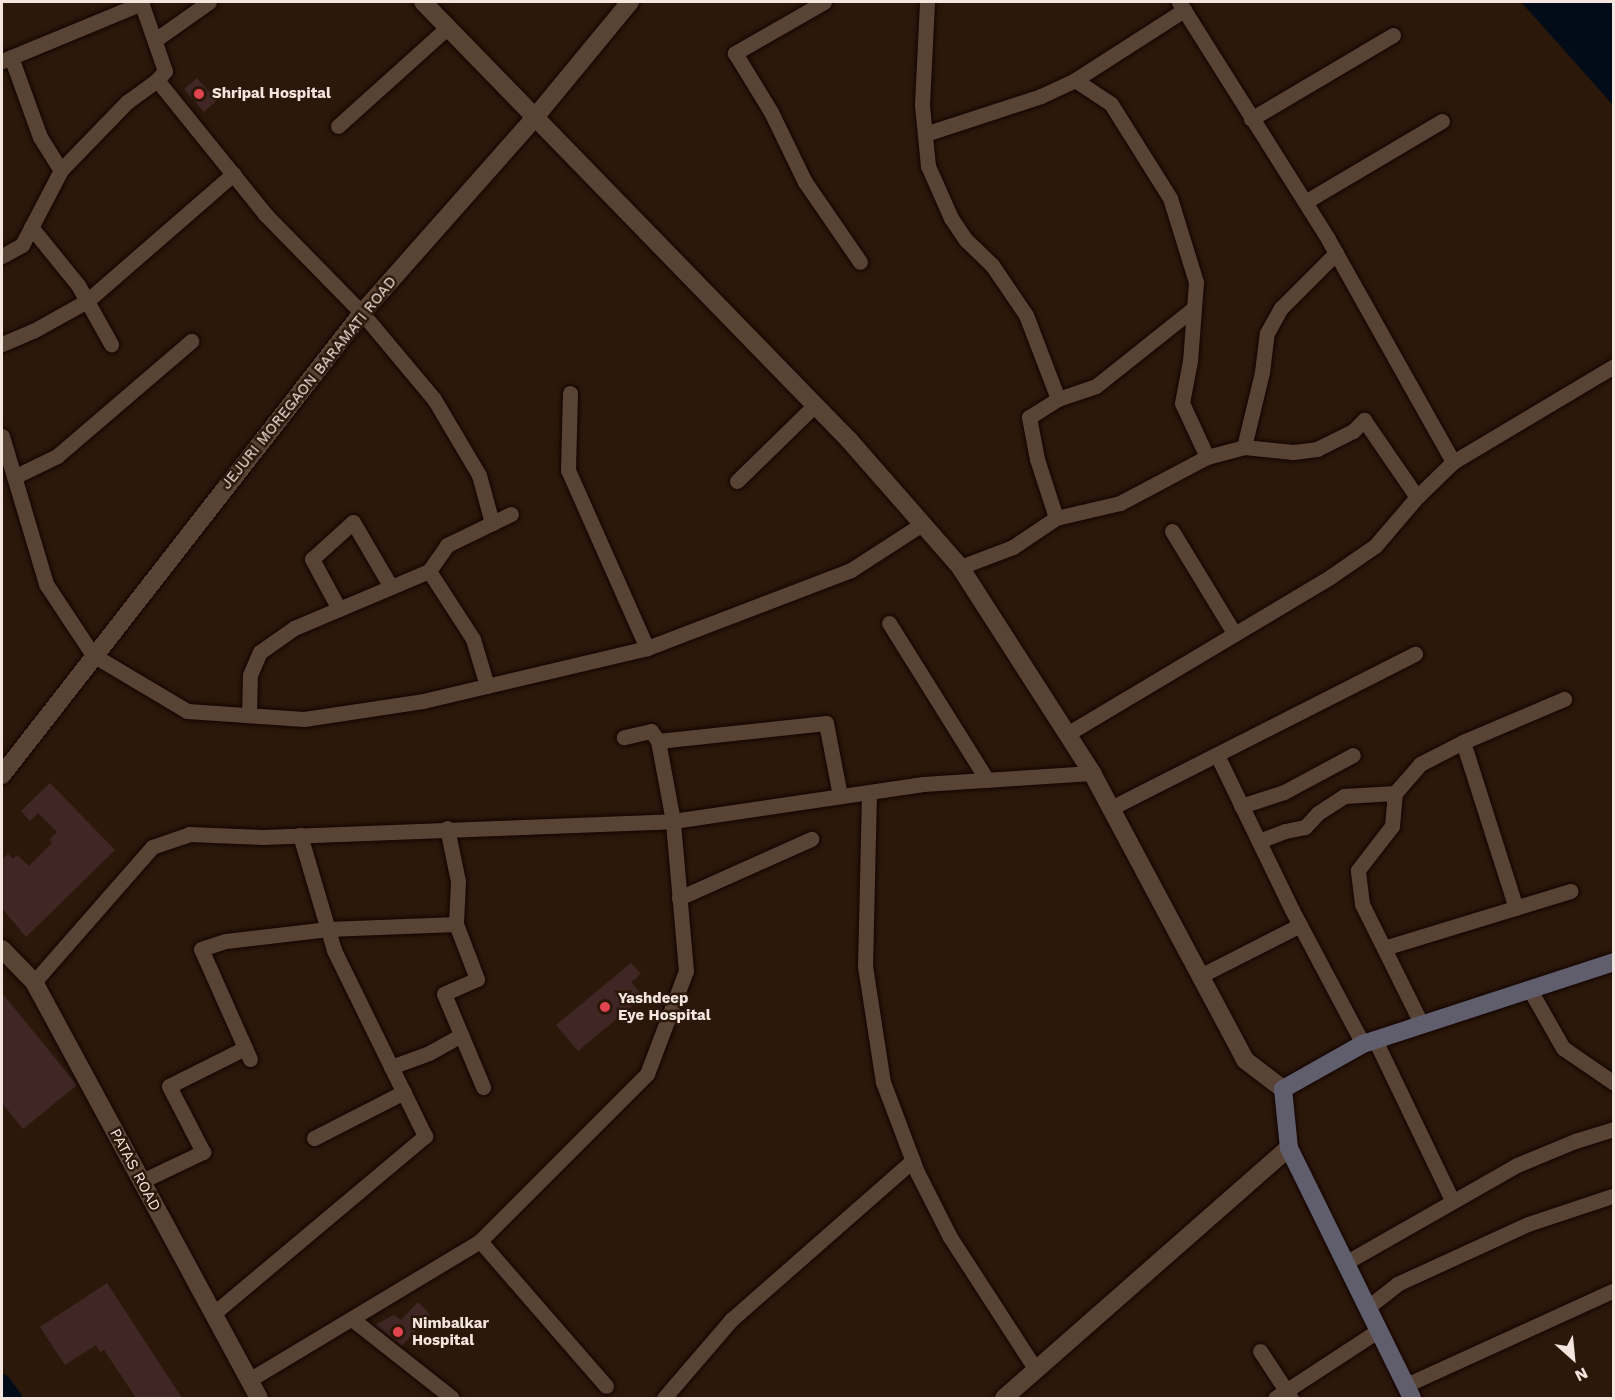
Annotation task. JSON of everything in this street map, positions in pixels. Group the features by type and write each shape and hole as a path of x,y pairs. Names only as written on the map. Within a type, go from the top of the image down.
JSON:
{"main road":[{"path":"1409,1392 1289,1148 1283,1089 1369,1042 1614,962"}],"street":[{"path":"2,256 22,245 61,170 127,102 157,80 165,71 142,2 6,59 40,137 61,170"},
{"path":"154,40 209,2"},
{"path":"423,2 849,440 960,567 1092,773 1245,1060 1283,1089"},
{"name":"JEJURI MOREGAON BARAMATI ROAD","path":"2,775 93,655 362,313 536,116 630,2"},
{"path":"825,2 735,53 771,112 805,182 860,262"},
{"path":"927,2 922,105 928,166 951,218 966,240 992,265 1026,315 1058,399"},
{"path":"925,134 1041,96 1075,80 1181,6 1336,253 1453,462"},
{"path":"338,126 448,27"},
{"path":"1251,119 1393,35"},
{"path":"157,80 266,214 362,313 434,399 479,475 492,523"},
{"path":"1075,80 1111,104 1170,198 1196,282 1190,361 1182,403 1207,457"},
{"path":"1305,202 1442,121"},
{"path":"2,344 33,331 87,301 233,174"},
{"path":"31,227 78,285 111,344"},
{"path":"1244,447 1262,372 1267,333 1281,308 1336,253"},
{"path":"1056,518 1037,459 1029,417 1058,399 1096,386 1194,308"},
{"path":"14,477 57,456 191,341"},
{"path":"1067,734 1330,578 1375,546 1417,497 1453,462 1614,366"},
{"path":"570,393 568,470 647,648"},
{"path":"738,481 815,405"},
{"path":"960,567 1013,547 1056,518 1120,503 1207,457 1244,447 1293,452 1317,449 1353,431 1364,420 1417,497"},
{"path":"2,436 46,584 93,655 187,711 304,719 423,701 647,648 851,570 922,524"},
{"path":"249,715 250,675 260,652 294,628 429,571 447,545 511,514"},
{"path":"339,609 312,559 353,522 391,587"},
{"path":"1172,531 1234,633"},
{"path":"429,571 473,639 487,686"},
{"path":"889,622 987,780"},
{"path":"1111,808 1415,654"},
{"path":"1422,1025 1362,904 1358,870 1392,826 1395,793 1420,764 1463,742 1564,699"},
{"path":"658,741 826,723 840,796"},
{"path":"249,1380 480,1241 647,1074 686,972 673,821 658,741 651,731 624,737"},
{"path":"1463,742 1516,908"},
{"path":"1216,754 1300,925 1369,1042 1452,1200"},
{"path":"1241,806 1284,792 1353,755"},
{"path":"34,982 152,847 189,834 263,837 447,828 673,821 923,784 1092,773"},
{"path":"869,792 865,966 883,1082 913,1160 950,1237 1036,1370"},
{"path":"1259,841 1285,831 1305,827 1318,813 1344,796 1395,793"},
{"path":"447,828 458,881 456,924 477,980 444,994 483,1087"},
{"path":"213,1314 425,1136 334,950 300,835"},
{"path":"679,898 811,839"},
{"path":"1384,948 1571,891"},
{"path":"142,1181 203,1152 169,1086 248,1053 201,949 226,941 328,929 456,924"},
{"path":"1200,976 1300,925"},
{"name":"PATAS ROAD","path":"2,949 34,982 259,1398"},
{"path":"1530,990 1563,1048 1614,1083"},
{"path":"391,1067 429,1053 461,1035"},
{"path":"314,1138 404,1092"},
{"path":"1346,1263 1452,1200 1517,1166 1575,1141 1614,1129"},
{"path":"1004,1398 1289,1148"},
{"path":"664,1398 731,1320 913,1160"},
{"path":"1368,1307 1397,1284 1528,1224 1612,1196"},
{"path":"480,1241 606,1386"},
{"path":"1409,1392 1614,1290"},
{"path":"352,1319 452,1398"},
{"path":"1260,1351 1284,1396 1379,1330"}],"shaded area":[{"path":"1521,2 1613,2 1613,105"}],"building":[{"path":"197,78 217,101 204,112 184,89"},
{"path":"50,783 115,850 26,937 2,908 2,860 8,854 13,859 17,855 29,866 52,843 49,840 57,832 38,813 30,821 21,811"},
{"path":"631,963 641,974 631,982 643,997 578,1051 556,1025"},
{"path":"2,993 77,1085 23,1129 2,1103"},
{"path":"107,1283 182,1398 136,1398 104,1350 100,1352 96,1345 65,1365 40,1327"},
{"path":"418,1302 430,1314 402,1346 375,1325 394,1315 401,1320"}],"waterway":[{"path":"2,1383 13,1398"}],"place":[{"name":"Shripal Hospital","path":"199,94"},
{"name":"Yashdeep Eye Hospital","path":"605,1007"},
{"name":"Nimbalkar Hospital","path":"398,1332"}]}
